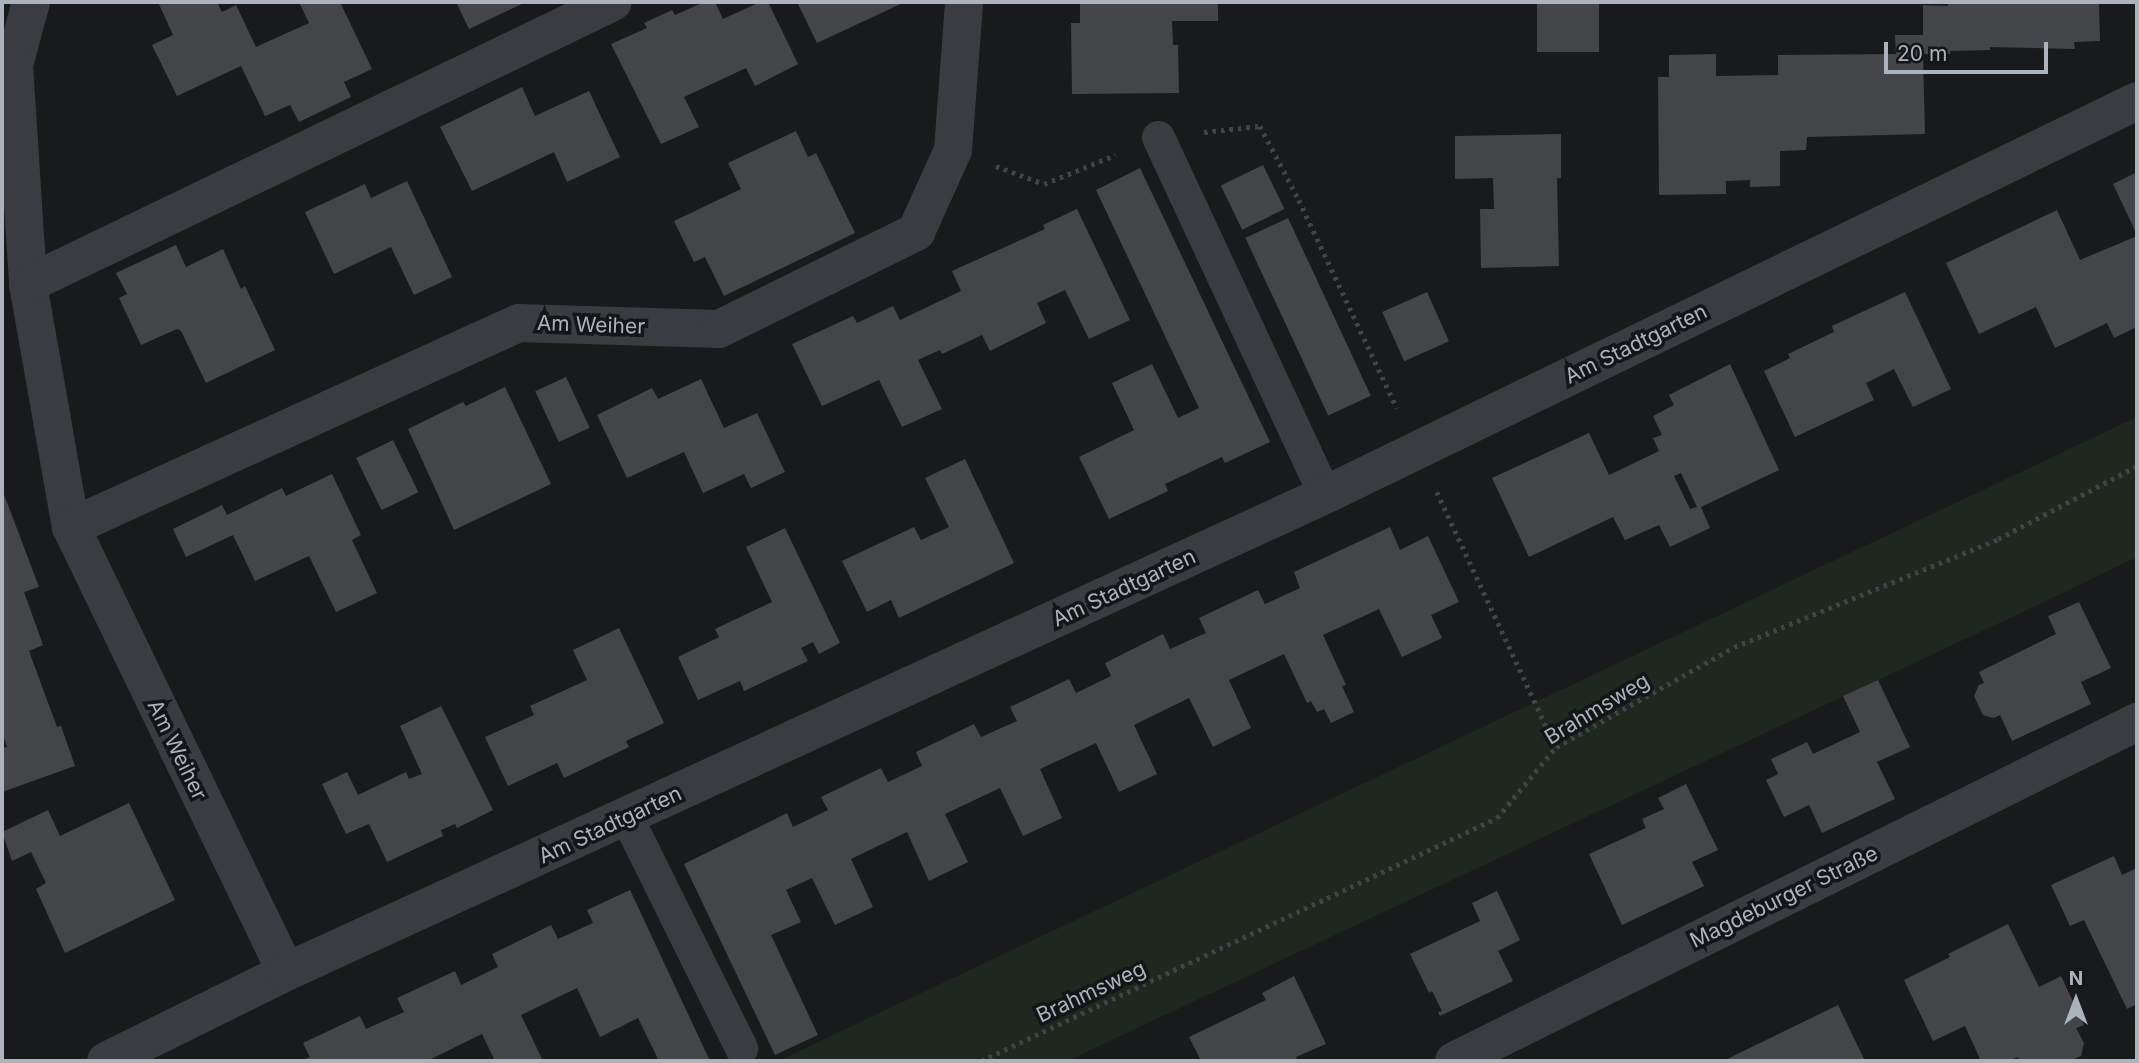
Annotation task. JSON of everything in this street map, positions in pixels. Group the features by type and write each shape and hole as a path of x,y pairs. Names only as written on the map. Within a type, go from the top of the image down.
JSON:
{"street":[{"name":"Am Weiher","path":"31,2 14,65 28,284 71,527 286,972"},
{"path":"28,284 612,2"},
{"path":"953,150 964,2"},
{"name":"Am Stadtgarten","path":"106,1061 286,972 627,818 1325,495 2137,102"},
{"name":"Am Weiher","path":"71,527 519,323 719,329 916,232 953,150"},
{"name":"Magdeburger Straße","path":"1454,1061 2126,728"}],"lane":[{"path":"1158,137 1325,495"},
{"path":"627,818 741,1048"}],"path":[{"path":"953,150 1044,184 1158,137 1260,127 1299,200 1556,747"},
{"name":"Brahmsweg","path":"981,1061 1497,818 1556,747 1734,647 1998,539 2137,466"}],"shaded area":[{"path":"2137,417 2137,557 2046,601 1067,1061 778,1061"}],"building":[{"path":"158,2 217,2 222,12 236,5 256,47 309,23 299,2 340,2 372,69 344,82 351,97 299,122 290,105 265,116 241,66 177,96 152,45 173,35"},
{"path":"456,2 526,2 469,29"},
{"path":"704,2 715,2 723,19 760,2 768,2 798,64 755,86 746,68 684,97 699,127 661,144 611,44 647,28 644,23 672,10 675,15"},
{"path":"797,2 905,2 817,43"},
{"path":"1080,2 1218,2 1218,21 1172,21 1173,45 1178,45 1179,93 1072,94 1071,23 1080,23"},
{"path":"1537,2 1599,2 1599,52 1537,52"},
{"path":"1948,2 2099,2 2100,41 2074,42 2075,49 1990,47 1990,50 1923,54 1925,134 1807,137 1806,150 1780,151 1780,186 1750,187 1750,180 1726,181 1726,194 1659,195 1658,77 1669,77 1669,55 1716,54 1716,76 1778,75 1778,55 1896,54 1895,35 1923,35 1923,5 1948,6"},
{"path":"522,87 535,116 589,91 620,157 567,182 554,152 472,191 440,127"},
{"path":"796,131 808,157 816,153 855,233 724,296 705,257 694,262 674,221 741,189 728,163"},
{"path":"1561,134 1561,178 1557,178 1559,266 1481,268 1480,209 1494,209 1493,178 1455,179 1455,136"},
{"path":"1263,165 1284,209 1242,230 1221,186"},
{"path":"1140,168 1270,442 1225,463 1222,457 1165,484 1168,491 1109,519 1079,457 1134,430 1112,383 1152,364 1178,418 1199,408 1096,190"},
{"path":"2137,172 2137,235 2113,184"},
{"path":"407,181 452,277 414,295 391,247 334,274 305,212 365,184 371,198"},
{"path":"1077,209 1130,320 1089,339 1065,290 1037,303 1046,323 990,351 982,335 942,354 940,350 918,360 942,409 902,427 879,380 822,406 792,344 853,316 857,323 893,306 900,320 961,291 952,271 1045,229 1043,225"},
{"path":"2057,210 2080,260 2137,236 2137,327 2114,338 2107,323 2055,348 2036,307 1979,334 1946,263"},
{"path":"1288,218 1371,396 1328,415 1245,238"},
{"path":"176,245 186,267 223,249 241,289 245,286 275,350 206,383 181,331 177,329 141,345 119,298 127,294 116,273"},
{"path":"1427,292 1449,341 1404,361 1382,312"},
{"path":"1905,292 1951,389 1913,407 1894,369 1866,383 1874,400 1795,437 1764,371 1790,358 1788,354 1834,332 1832,326"},
{"path":"1730,364 1779,470 1701,507 1710,528 1670,547 1659,525 1625,540 1613,517 1529,557 1492,478 1589,433 1609,475 1659,451 1653,438 1662,435 1653,416 1674,405 1669,395","holes":["1681,473 1697,507 1690,509 1674,476"]},
{"path":"566,377 590,428 559,442 535,391"},
{"path":"701,379 724,428 757,413 785,472 751,488 744,474 703,493 684,452 627,478 597,415 652,388 658,399"},
{"path":"505,387 551,484 454,530 408,429 463,402 466,406"},
{"path":"393,440 418,492 382,510 356,458"},
{"path":"965,459 1014,563 899,618 891,600 867,612 842,561 914,527 921,540 949,527 925,478"},
{"path":"332,474 361,535 352,540 377,593 336,612 309,556 255,581 233,535 186,557 173,529 222,505 227,515 282,488 286,496"},
{"path":"2,489 39,587 24,592 43,645 29,651 57,727 61,726 75,766 2,792 2,748 7,747 2,732"},
{"path":"1390,527 1400,550 1428,536 1459,602 1431,615 1442,638 1402,657 1379,609 1323,635 1346,685 1342,686 1354,712 1331,723 1324,709 1317,712 1311,701 1307,703 1284,654 1229,680 1251,728 1213,747 1189,698 1134,725 1157,774 1119,792 1096,743 1040,769 1062,818 1023,836 1000,788 945,814 968,862 929,881 907,832 851,859 873,907 835,925 812,878 786,890 801,922 771,935 818,1035 775,1055 684,864 787,813 793,827 828,810 821,797 881,768 888,782 922,766 916,752 974,724 981,737 1017,721 1010,707 1069,679 1076,693 1111,676 1105,663 1163,634 1170,649 1206,633 1199,618 1258,590 1265,604 1300,588 1294,572"},
{"path":"785,528 840,643 819,654 813,642 801,648 808,661 744,691 740,681 698,700 678,657 719,637 715,629 772,602 746,547"},
{"path":"2079,602 2111,668 2081,682 2091,704 2012,741 2000,715 1994,718 1983,715 1974,696 1979,685 1984,683 1979,672 2056,634 2048,616"},
{"path":"619,628 664,723 626,741 629,747 564,778 557,763 508,786 485,737 534,715 530,706 587,680 573,650"},
{"path":"1878,680 1910,747 1877,762 1895,799 1822,833 1809,805 1784,817 1766,780 1778,774 1771,759 1807,742 1813,754 1860,732 1843,696"},
{"path":"441,706 493,810 457,828 455,824 441,830 443,836 387,862 369,824 346,834 322,784 347,772 358,795 406,772 409,779 422,774 400,726"},
{"path":"1686,784 1718,850 1692,862 1704,886 1622,925 1589,854 1646,828 1642,819 1664,809 1658,798"},
{"path":"129,803 175,900 65,953 36,889 46,883 31,852 12,861 2,832 48,810 60,836"},
{"path":"2114,856 2122,875 2137,868 2137,1004 2127,1009 2084,920 2070,926 2051,885"},
{"path":"630,890 710,1061 659,1061 638,1018 600,1037 577,988 521,1015 543,1061 495,1061 482,1034 427,1061 300,1061 310,1057 303,1043 360,1016 366,1029 404,1012 397,998 455,971 461,985 498,967 492,954 551,925 558,939 593,923 587,910"},
{"path":"1497,891 1520,940 1498,951 1513,981 1440,1016 1438,1012 1442,1011 1432,991 1429,993 1410,954 1480,921 1472,903"},
{"path":"2008,924 2039,987 2061,976 2084,1025 2076,1028 2084,1043 2081,1056 2069,1061 2020,1061 2018,1057 2008,1061 1981,1061 1965,1026 1933,1041 1904,980"},
{"path":"1294,976 1326,1044 1296,1057 1298,1061 1201,1061 1189,1037 1266,1000 1262,993"},
{"path":"1838,1005 1865,1061 1723,1061"}]}
